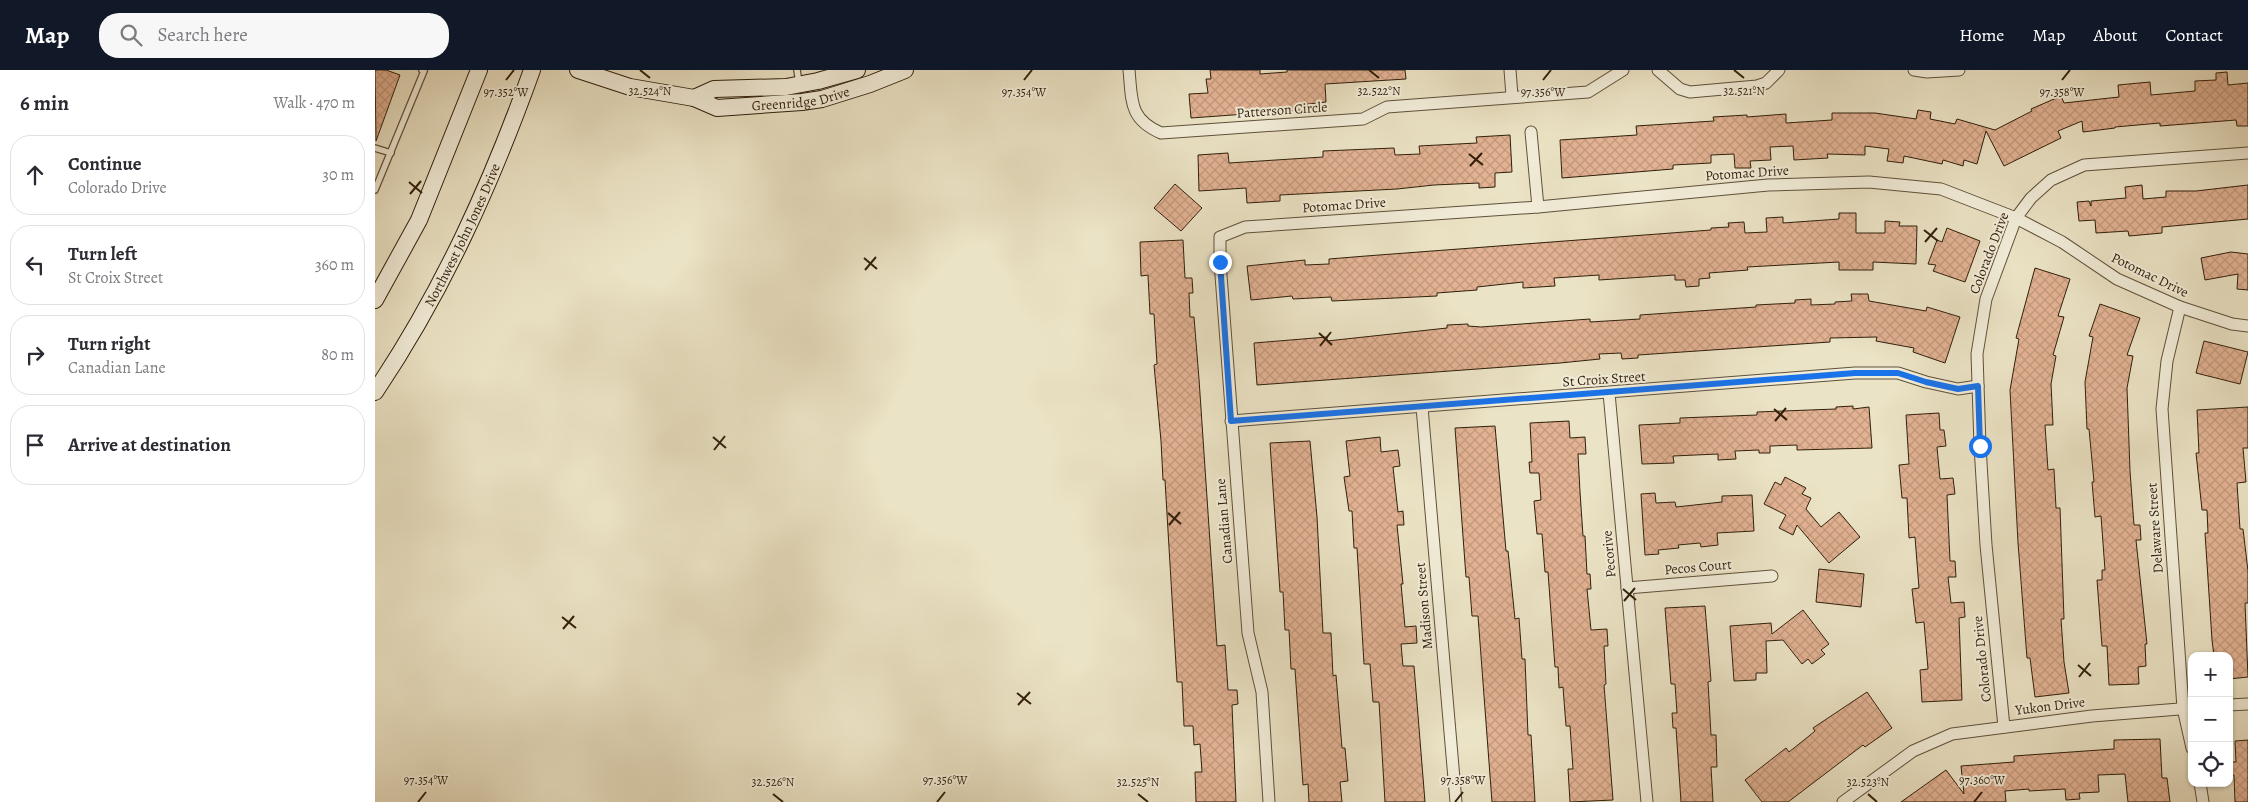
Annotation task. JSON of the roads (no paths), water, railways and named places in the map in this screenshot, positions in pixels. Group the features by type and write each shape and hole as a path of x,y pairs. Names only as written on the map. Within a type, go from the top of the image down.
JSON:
{"main road":[{"path":"375,300 419,220 479,70"},
{"name":"Northwest John Jones Drive","path":"375,392 401,353 459,249 505,145 532,70"},
{"name":"Greenridge Drive","path":"578,70 630,87 694,98 717,108 802,102 853,89 905,70"},
{"name":"Greenridge Drive","path":"694,98 714,89 786,87 798,77 857,70"}],"street":[{"name":"Patterson Circle","path":"1129,70 1132,107 1138,118 1147,127 1161,133 1363,119 1387,107 1512,96 1589,92 1623,70"},
{"path":"1510,70 1512,96"},
{"path":"1658,70 1679,89 1690,92 1757,86 1766,83 1779,70"},
{"path":"1914,70 1927,72 1959,70"},
{"path":"1531,132 1538,207"},
{"name":"Colorado Drive","path":"2004,727 1986,545 1977,354 1986,299 2016,218 2031,198 2051,180 2084,165 2248,153"},
{"name":"Potomac Drive","path":"1220,237 1245,227 1538,207 1768,185 1869,182 1941,189 2016,218 2062,242 2117,279 2180,307 2232,324 2248,326"},
{"name":"Canadian Lane","path":"1220,237 1231,421 1248,633 1262,692 1269,802"},
{"name":"Delaware Street","path":"2180,307 2167,361 2162,409 2191,742"},
{"name":"St Croix Street","path":"1231,421 1855,373 1898,373 1958,389 1978,386"},
{"name":"Pecorive","path":"1609,393 1647,802"},
{"name":"Madison Street","path":"1422,407 1456,802"},
{"name":"Pecos Court","path":"1627,588 1772,576"},
{"path":"2233,705 2248,704"},
{"name":"Yukon Drive","path":"1843,802 1913,751 1952,734 2092,716 2187,708"},
{"path":"2201,787 2203,802"}],"lane":[{"path":"375,190 378,178 391,153 424,71 421,70"},
{"path":"798,77 802,102"},
{"path":"375,148 391,153"}]}
